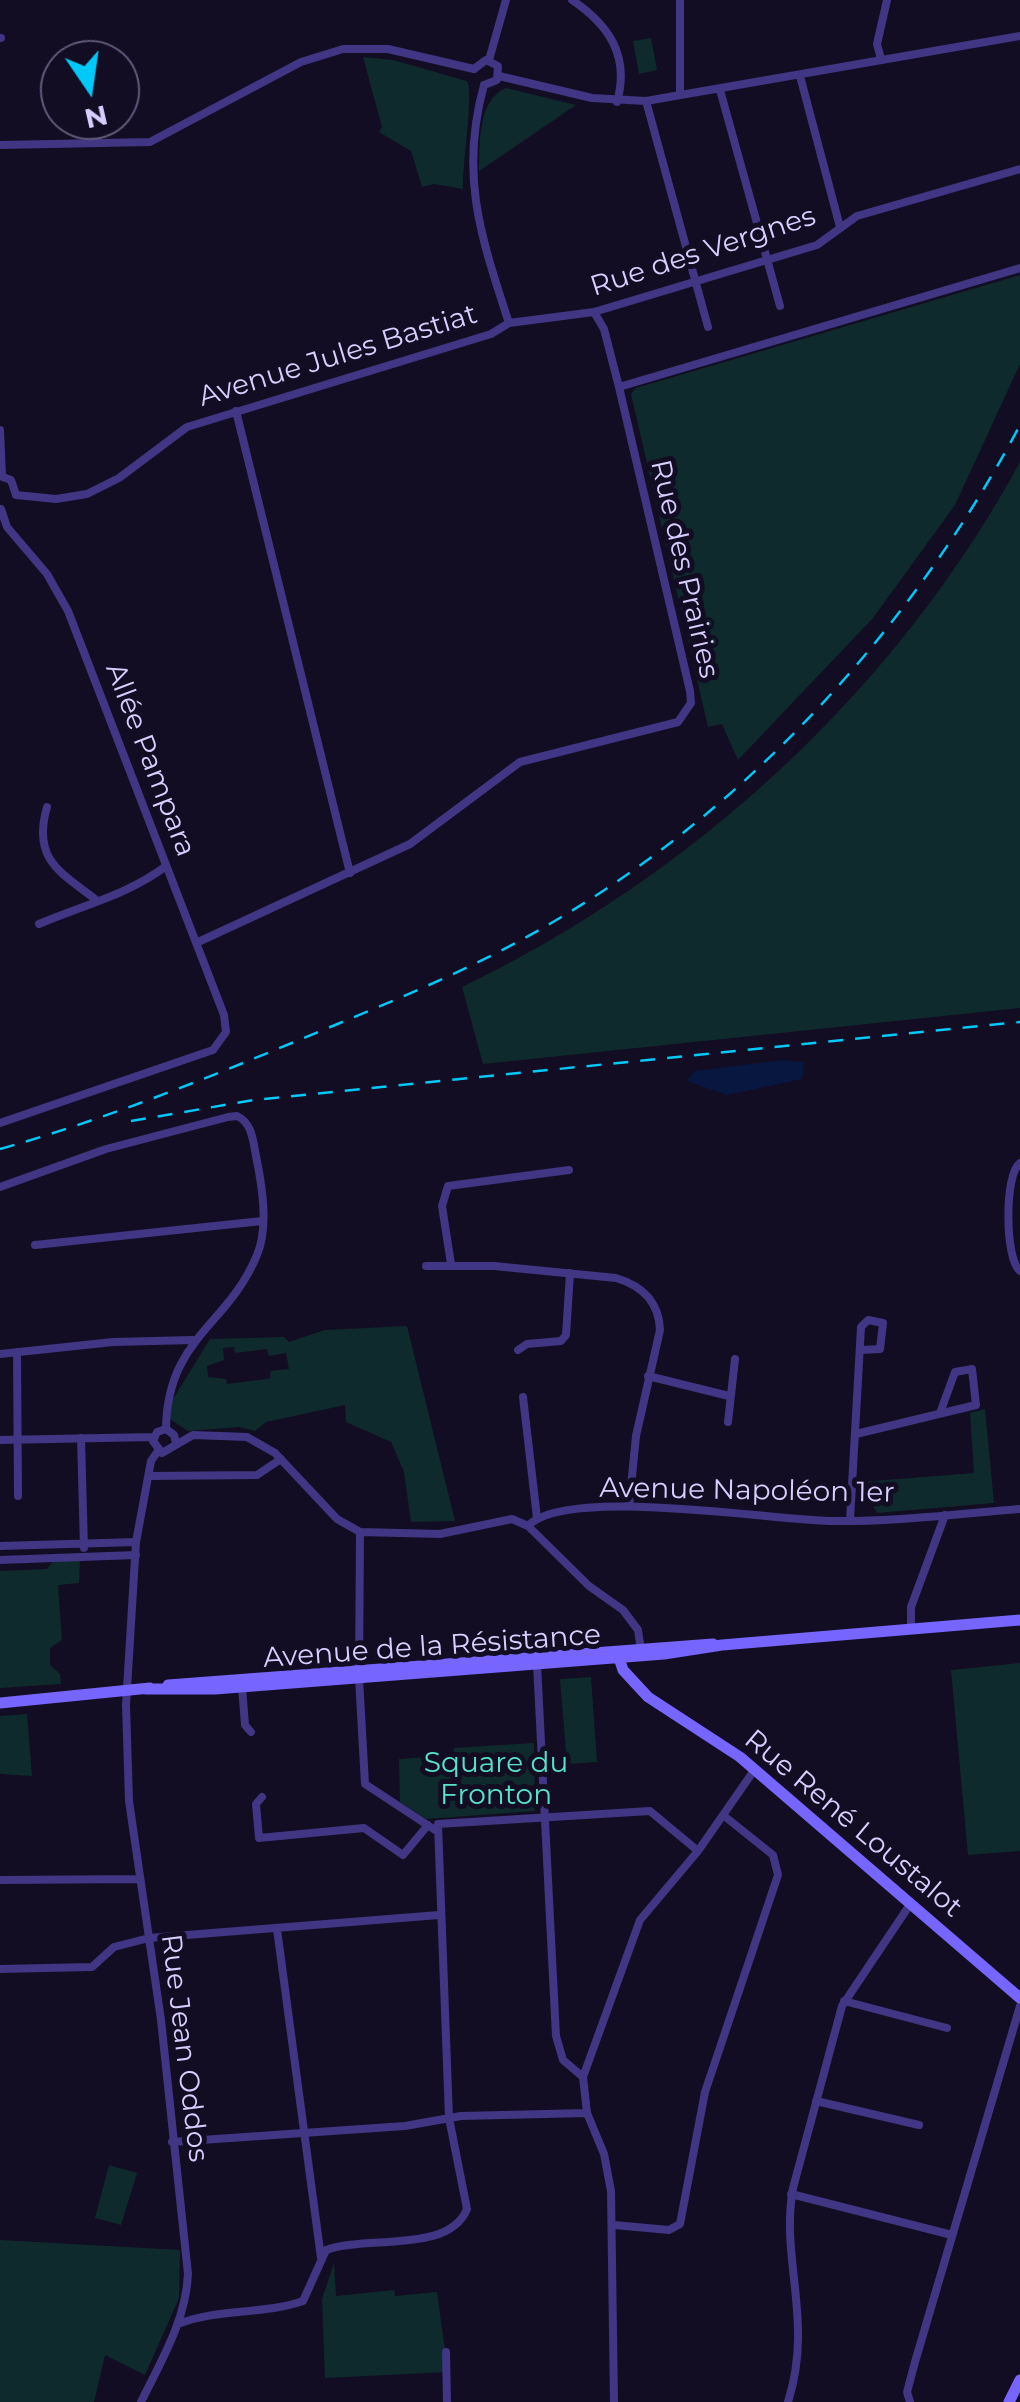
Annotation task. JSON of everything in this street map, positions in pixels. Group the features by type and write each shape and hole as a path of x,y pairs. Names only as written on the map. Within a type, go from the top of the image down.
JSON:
{"main road":[{"name":"Avenue de la Résistance","path":"0,1703 1020,1620"},
{"name":"Rue René Loustalot","path":"617,1653 630,1679 660,1708 755,1770 1020,1998"},
{"name":"Avenue de la Résistance","path":"146,1689 242,1687 359,1674"},
{"path":"1009,2402 1020,2380"}],"street":[{"path":"490,60 506,0"},
{"path":"572,0 602,23 615,42 621,60 617,102"},
{"path":"680,0 680,96"},
{"path":"881,59 877,44 888,0"},
{"path":"490,60 478,63 474,70 475,79 484,85 499,76 617,102 646,102 1020,36"},
{"path":"0,144 150,142 301,62 344,49 388,49 474,70"},
{"path":"490,60 498,66 499,76"},
{"path":"800,76 840,227"},
{"name":"Avenue Jules Bastiat","path":"16,495 56,499 104,488 187,427 491,334 508,323 472,189 473,129 484,85"},
{"path":"720,90 780,306"},
{"path":"646,102 708,327"},
{"name":"Rue des Vergnes","path":"508,323 594,312 817,245 856,216 1020,169"},
{"path":"619,387 1020,268"},
{"name":"Rue des Prairies","path":"196,943 350,873 430,831 472,795 520,762 678,722 686,715 690,691 619,387 604,329 594,312"},
{"path":"236,411 350,873"},
{"path":"0,430 1,476 12,480 16,495 1,509"},
{"name":"Allée Pampara","path":"0,1123 213,1050 223,1041 224,1014 68,611 48,574 7,527 1,509"},
{"path":"47,808 43,836 56,872 94,900"},
{"path":"39,924 94,900 133,890 166,866"},
{"path":"0,1187 106,1149 228,1117 237,1116 248,1125 259,1169 262,1221 257,1256 244,1278 192,1340 169,1392 166,1429"},
{"path":"1020,1163 1009,1179 1011,1260 1020,1271"},
{"path":"451,1264 442,1206 448,1186 568,1170"},
{"path":"35,1245 262,1221"},
{"path":"426,1266 451,1264 616,1278 634,1283 650,1297 659,1316 660,1330 648,1376 629,1506"},
{"path":"518,1350 526,1344 553,1343 566,1335 570,1274"},
{"path":"850,1520 861,1350 864,1323 884,1323 880,1349 861,1350"},
{"path":"0,1354 192,1340"},
{"path":"17,1352 18,1496"},
{"path":"728,1422 735,1359"},
{"path":"856,1434 976,1406 972,1369 955,1372 940,1413"},
{"path":"648,1376 730,1396"},
{"path":"523,1398 537,1518 528,1526"},
{"path":"0,1440 154,1437 166,1429"},
{"path":"166,1429 174,1435 176,1444"},
{"path":"154,1437 158,1451 170,1451 193,1435 233,1433 261,1443 337,1519 360,1532 440,1534 498,1519 528,1526 590,1586 623,1610 638,1630 641,1651"},
{"path":"82,1438 85,1557"},
{"name":"Rue Jean Oddos","path":"141,2402 187,2297 186,2245 129,1801 128,1691 136,1542 148,1476 158,1451"},
{"path":"148,1476 257,1475 281,1459"},
{"name":"Avenue Napoléon 1er","path":"537,1518 629,1506 850,1520 1020,1509"},
{"path":"911,1629 911,1607 944,1515"},
{"path":"360,1532 359,1674 365,1784 432,1827"},
{"path":"0,1546 136,1542"},
{"path":"0,1560 136,1556"},
{"path":"537,1659 556,2036 563,2060 583,2077"},
{"path":"242,1687 245,1725 251,1732"},
{"path":"618,2401 614,2225 604,2154 587,2113 583,2077 640,1920 698,1850 755,1770"},
{"path":"262,1796 256,1804 259,1838 364,1828 403,1855 432,1827 443,1822 650,1811 698,1850"},
{"path":"614,2225 670,2230 680,2224 704,2092 778,1875 772,1855 723,1815"},
{"path":"321,2258 338,2246 454,2231 467,2209 449,2118 432,1827"},
{"path":"0,1880 139,1879"},
{"path":"788,2402 800,2358 792,2194 844,2001 911,1903"},
{"path":"0,1969 92,1967 114,1946 147,1938 439,1915"},
{"path":"178,2324 204,2314 286,2307 304,2301 311,2292 321,2258 277,1928"},
{"path":"844,2001 947,2028"},
{"path":"910,2402 907,2392 1020,2006"},
{"path":"816,2101 919,2126"},
{"path":"172,2142 405,2126 449,2118 587,2113"},
{"path":"792,2194 952,2235"},
{"path":"187,2297 193,2308 204,2314"},
{"path":"446,2352 447,2402"}],"green space":[{"path":"651,38 657,70 639,74 633,41"},
{"path":"363,57 393,60 467,81 463,189 434,184 422,187 411,151 379,132 382,127"},
{"path":"506,88 576,105 479,171 485,112"},
{"path":"1020,275 1020,364 955,505 873,618 738,760 722,724 708,727 631,394 636,388"},
{"path":"1020,462 1020,1008 483,1064 462,987 548,942 630,890 708,832 782,768 850,699 913,624 970,545"},
{"path":"407,1326 455,1521 411,1522 404,1472 391,1442 346,1422 345,1405 266,1422 255,1431 239,1427 188,1431 170,1419 170,1404 210,1339 284,1337 289,1342 325,1330","holes":["234,1347 235,1353 267,1349 269,1356 286,1353 289,1369 270,1371 271,1378 227,1384 226,1379 208,1377 207,1366 224,1360 223,1348"]},
{"path":"985,1409 994,1503 877,1513 861,1482 974,1473 970,1413"},
{"path":"80,1560 79,1583 58,1585 62,1640 50,1648 50,1665 60,1674 61,1684 0,1688 0,1571 47,1569 53,1561"},
{"path":"1020,1663 1020,1851 968,1855 951,1670"},
{"path":"591,1677 597,1762 567,1764 560,1679"},
{"path":"27,1714 32,1776 0,1774 0,1716"},
{"name":"Square du Fronton","path":"534,1743 535,1811 426,1819 400,1802 399,1759 453,1755 454,1748"},
{"path":"109,2165 137,2173 121,2225 95,2218"},
{"path":"0,2240 180,2250 179,2298 145,2375 105,2355 94,2402 0,2402"},
{"path":"334,2263 336,2296 394,2290 395,2296 437,2292 448,2372 325,2378 322,2299"}],"water":[{"path":"783,1060 804,1062 802,1079 727,1095 687,1081 695,1071"}],"railway":[{"path":"0,1149 188,1085 428,986 553,922 625,876 694,824 820,706 930,571 1020,425"},
{"path":"131,1121 254,1100 1020,1022"}]}
